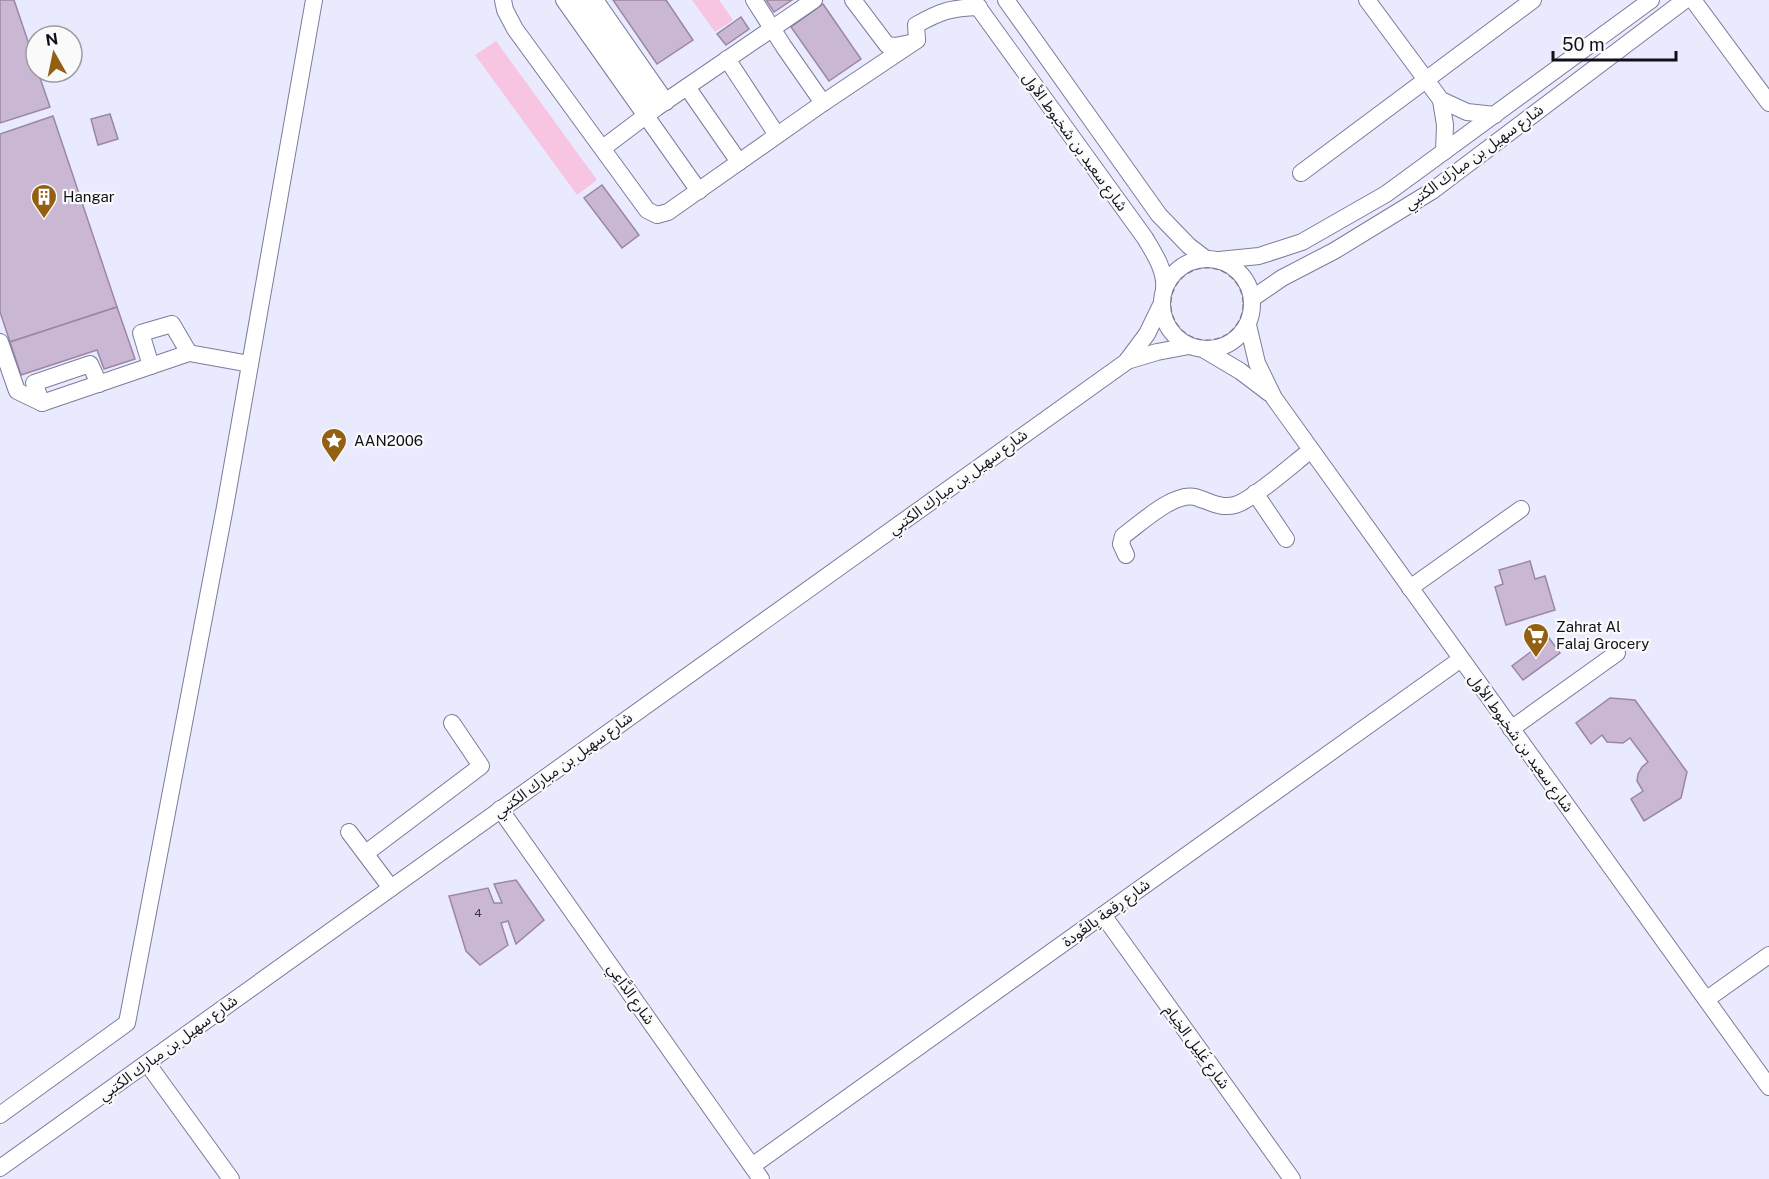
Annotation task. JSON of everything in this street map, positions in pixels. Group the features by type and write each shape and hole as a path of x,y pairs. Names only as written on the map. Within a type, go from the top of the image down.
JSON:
{"street":[{"path":"0,1115 127,1023 225,507 314,0"},
{"path":"503,0 505,10 515,29 606,145 655,203 669,205 692,195 917,40"},
{"path":"514,0 524,24 606,145"},
{"path":"564,0 656,109"},
{"path":"580,0 656,109"},
{"path":"594,0 656,109 692,195"},
{"path":"754,0 823,103"},
{"path":"606,145 814,0"},
{"path":"843,0 874,44 875,56 871,70"},
{"path":"853,0 887,45 904,45 917,40"},
{"name":"شارع سعيد بن شخبوط الأول","path":"1006,0 1159,215 1189,246 1213,260 1231,266 1242,274 1249,285 1252,298"},
{"path":"1367,0 1441,100 1467,112 1495,115"},
{"path":"1301,173 1533,0"},
{"name":"شارع سهيل بن مبارك الكتبي","path":"0,1168 1126,362 1148,334 1171,277 1180,267 1192,261 1259,255 1302,242 1386,194 1651,0"},
{"name":"شارع سهيل بن مبارك الكتبي","path":"1252,298 1431,191 1685,0"},
{"path":"1693,0 1769,103"},
{"path":"917,40 916,25 935,14 976,3"},
{"name":"شارع سعيد بن شخبوط الأول","path":"976,3 1145,238 1165,281 1164,316 1169,328 1178,338 1240,371 1274,398"},
{"path":"727,59 777,135"},
{"path":"687,87 739,162"},
{"path":"1441,100 1445,125 1444,152"},
{"path":"1248,325 1252,312 1252,298"},
{"path":"151,366 141,333 172,324 189,353"},
{"name":"شارع سعيد بن شخبوط الأول","path":"1248,325 1257,363 1274,398 1769,1087"},
{"name":"شارع سهيل بن مبارك الكتبي","path":"1126,362 1157,352 1216,348 1229,344 1248,325"},
{"path":"0,342 17,391 42,403 34,382 90,364 99,384 189,353 250,364"},
{"path":"1126,555 1121,544 1123,536 1172,501 1187,496 1218,506 1236,505 1311,450"},
{"path":"1255,493 1286,539"},
{"path":"1410,588 1521,509"},
{"path":"1511,729 1617,653"},
{"name":"شارع رِقعة بِالعُودة","path":"756,1172 1103,915 1461,659"},
{"path":"366,853 481,766 452,723"},
{"name":"شارع الدَّاعِي","path":"500,809 756,1172"},
{"path":"350,832 391,888"},
{"name":"شارع غَلِيل الخِيام","path":"1103,915 1292,1179"},
{"path":"1707,999 1769,955"},
{"path":"147,1063 231,1179"}],"path":[{"path":"1200,267 1213,267 1228,273 1238,283 1243,293 1243,314 1238,324 1230,334 1219,340 1203,341 1187,336 1178,328 1170,310 1171,292 1177,281 1189,271 1200,267"}],"shaded area":[{"path":"692,0 719,0 733,20 715,32"},
{"path":"496,41 597,180 577,195 475,55"}],"building":[{"path":"0,0 14,0 24,30 24,84 42,84 50,107 0,123"},
{"path":"613,0 666,0 693,40 657,64"},
{"path":"766,0 792,0 774,12"},
{"path":"823,4 861,59 829,81 791,27"},
{"path":"741,17 749,29 726,45 717,34"},
{"path":"110,114 118,139 98,145 91,119"},
{"name":"Hangar","path":"53,116 117,307 10,342 0,312 0,134"},
{"path":"602,185 639,235 622,248 584,198"},
{"path":"117,307 135,359 104,369 97,350 21,375 10,342"},
{"path":"1530,561 1535,579 1545,576 1555,610 1506,625 1495,587 1503,584 1499,570"},
{"name":"Zahrat Al Falaj Grocery","path":"1549,638 1560,653 1523,680 1512,666"},
{"path":"1610,698 1635,700 1687,772 1681,798 1644,821 1631,799 1643,791 1637,781 1638,774 1648,762 1630,738 1623,743 1607,742 1602,735 1591,744 1576,723"},
{"path":"516,880 544,920 516,944 508,921 501,923 508,945 480,965 466,951 449,896 488,888 494,903 502,903 494,884"}],"place":[{"name":"Hangar","path":"44,220"},
{"name":"AAN2006","path":"334,464"},
{"name":"Zahrat Al Falaj Grocery","path":"1536,659"}]}
